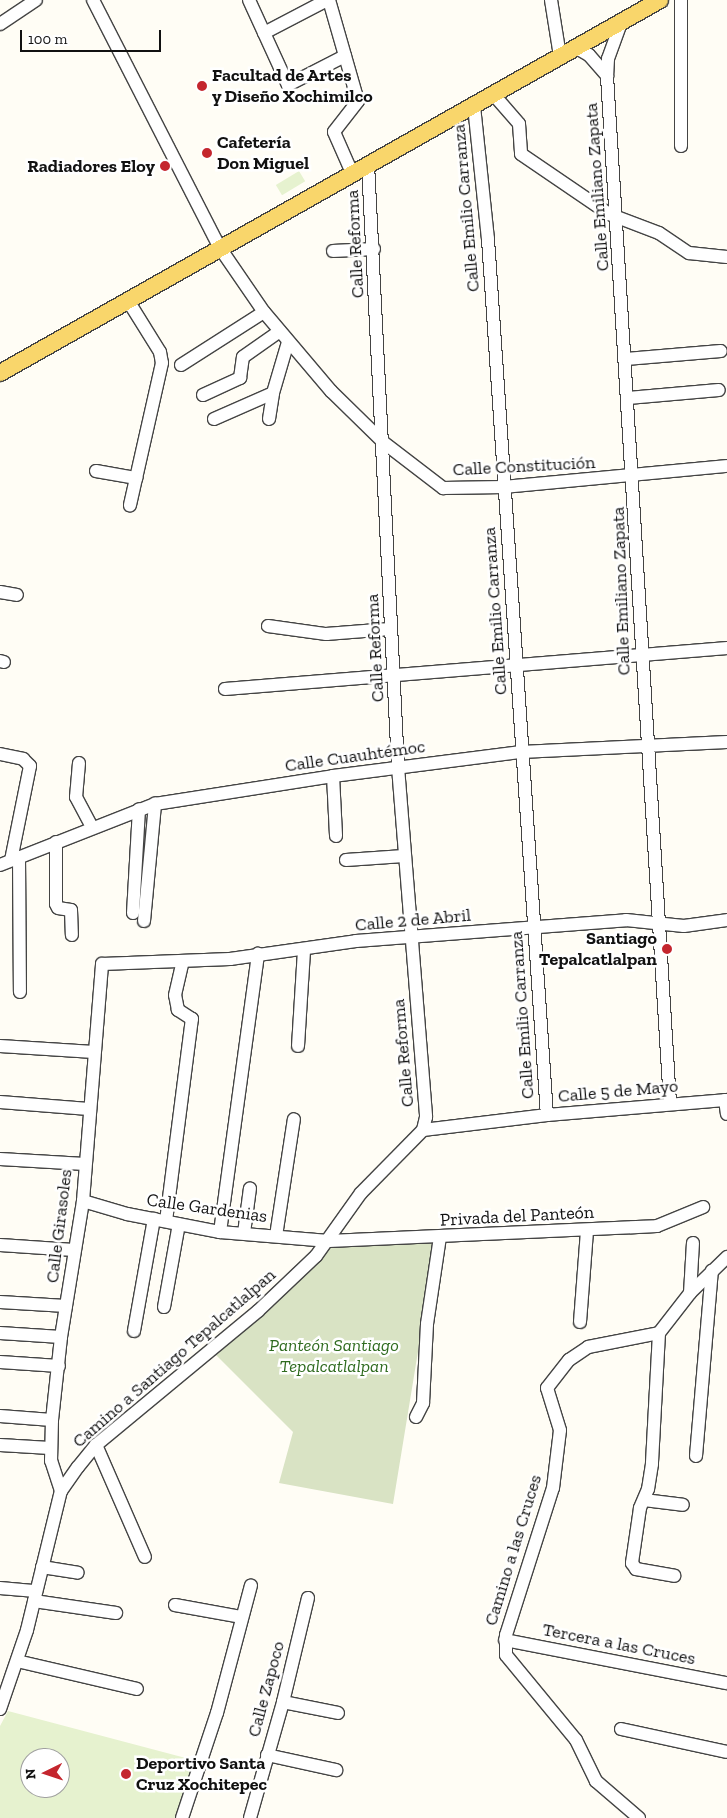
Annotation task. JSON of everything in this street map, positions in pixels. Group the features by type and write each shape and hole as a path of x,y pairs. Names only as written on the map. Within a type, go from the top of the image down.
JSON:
{"main road":[{"path":"0,373 127,299 494,95 660,0"}],"street":[{"path":"0,24 36,0"},
{"name":"Calle Constitución","path":"92,0 220,248 264,312 331,391 382,442 443,488 504,487 727,466"},
{"path":"249,0 288,85 345,56"},
{"path":"264,33 328,0 358,101 334,132 352,174"},
{"path":"551,0 560,56"},
{"path":"681,0 681,146"},
{"name":"Calle Emiliano Zapata","path":"621,23 608,59 607,76 633,476 640,654 670,1104"},
{"path":"575,47 589,55 607,76"},
{"path":"494,95 519,124 521,154 609,214 617,215 659,233 690,253 727,257"},
{"name":"Calle Emilio Carranza","path":"474,106 488,240 521,752 547,1115"},
{"name":"Calle Reforma","path":"368,164 374,248 390,628 404,856 426,1117 423,1130"},
{"path":"333,252 374,248"},
{"path":"127,299 160,352 162,363 130,504"},
{"path":"181,365 264,312"},
{"path":"203,395 240,378 243,357 280,332"},
{"path":"269,419 273,393 288,342"},
{"path":"626,359 721,351"},
{"path":"628,398 719,390"},
{"path":"214,419 273,393"},
{"path":"96,471 136,478"},
{"path":"0,592 17,595"},
{"path":"268,626 326,634 390,628"},
{"path":"225,689 516,663 727,648"},
{"name":"Calle Cuauhtémoc","path":"10,861 92,827 155,804 333,776 521,752 727,742"},
{"path":"0,754 23,759 30,766 10,861 20,992"},
{"path":"79,763 76,796 92,827"},
{"path":"333,776 336,836"},
{"path":"144,921 155,804"},
{"path":"132,913 139,809"},
{"path":"56,842 56,904 58,908 72,910 72,936"},
{"path":"346,860 404,856"},
{"name":"Calle 2 de Abril","path":"102,964 183,961 304,950 410,937 626,920 657,921 684,926 727,920"},
{"path":"298,1046 304,950"},
{"path":"220,1232 258,954"},
{"path":"134,1331 160,1220 192,1019 178,1010 175,995 183,961"},
{"name":"Calle Girasoles","path":"61,1491 50,1461 52,1420 61,1337 83,1201 102,964"},
{"path":"0,1046 94,1052"},
{"path":"726,1100 727,1114"},
{"name":"Calle 5 de Mayo","path":"423,1130 547,1115 726,1100"},
{"path":"0,1102 89,1110"},
{"path":"276,1236 294,1119"},
{"name":"Camino a Santiago Tepalcatlalpan","path":"0,1709 16,1666 61,1491 96,1445 258,1311 329,1241 366,1187 423,1130"},
{"path":"0,1159 85,1164"},
{"path":"244,1233 250,1188"},
{"name":"Calle Gardenias","path":"83,1201 160,1220 220,1232 329,1241"},
{"name":"Privada del Panteón","path":"329,1241 657,1226 703,1207"},
{"path":"164,1307 179,1224"},
{"path":"580,1322 587,1230"},
{"path":"416,1417 423,1403 427,1324 440,1237"},
{"path":"690,1293 693,1243"},
{"path":"0,1245 74,1250"},
{"path":"674,1576 633,1567 638,1517 652,1464 659,1333 690,1293 727,1257"},
{"path":"696,1456 712,1271"},
{"path":"0,1302 66,1306"},
{"path":"0,1332 61,1337"},
{"name":"Camino a las Cruces","path":"639,1818 596,1781 576,1740 506,1655 505,1640 524,1571 553,1488 560,1430 548,1388 569,1360 588,1347 659,1333"},
{"path":"0,1362 59,1366"},
{"path":"0,1416 52,1420"},
{"path":"0,1445 50,1448"},
{"path":"96,1445 145,1557"},
{"path":"644,1500 683,1506"},
{"path":"42,1567 78,1573"},
{"path":"182,1818 217,1713 251,1585"},
{"path":"0,1588 116,1613"},
{"name":"Calle Zapoco","path":"250,1818 283,1702 308,1598"},
{"path":"175,1605 242,1617"},
{"name":"Tercera a las Cruces","path":"505,1640 727,1682"},
{"path":"0,1670 16,1666 137,1688"},
{"path":"283,1702 338,1713"},
{"path":"621,1729 727,1752"},
{"path":"267,1755 336,1770"}],"green space":[{"path":"299,171 305,181 282,195 276,185"},
{"name":"Panteón Santiago Tepalcatlalpan","path":"436,1242 393,1504 279,1483 293,1432 216,1355 334,1243"},
{"name":"Deportivo Santa Cruz Xochitepec","path":"8,1711 197,1761 176,1818 0,1818 0,1726"}],"place":[{"name":"Facultad de Artes y Diseño Xochimilco","path":"202,86"},
{"name":"Cafetería Don Miguel","path":"207,153"},
{"name":"Radiadores Eloy","path":"165,166"},
{"name":"Santiago Tepalcatlalpan","path":"667,949"},
{"name":"Deportivo Santa Cruz Xochitepec","path":"126,1774"}]}
